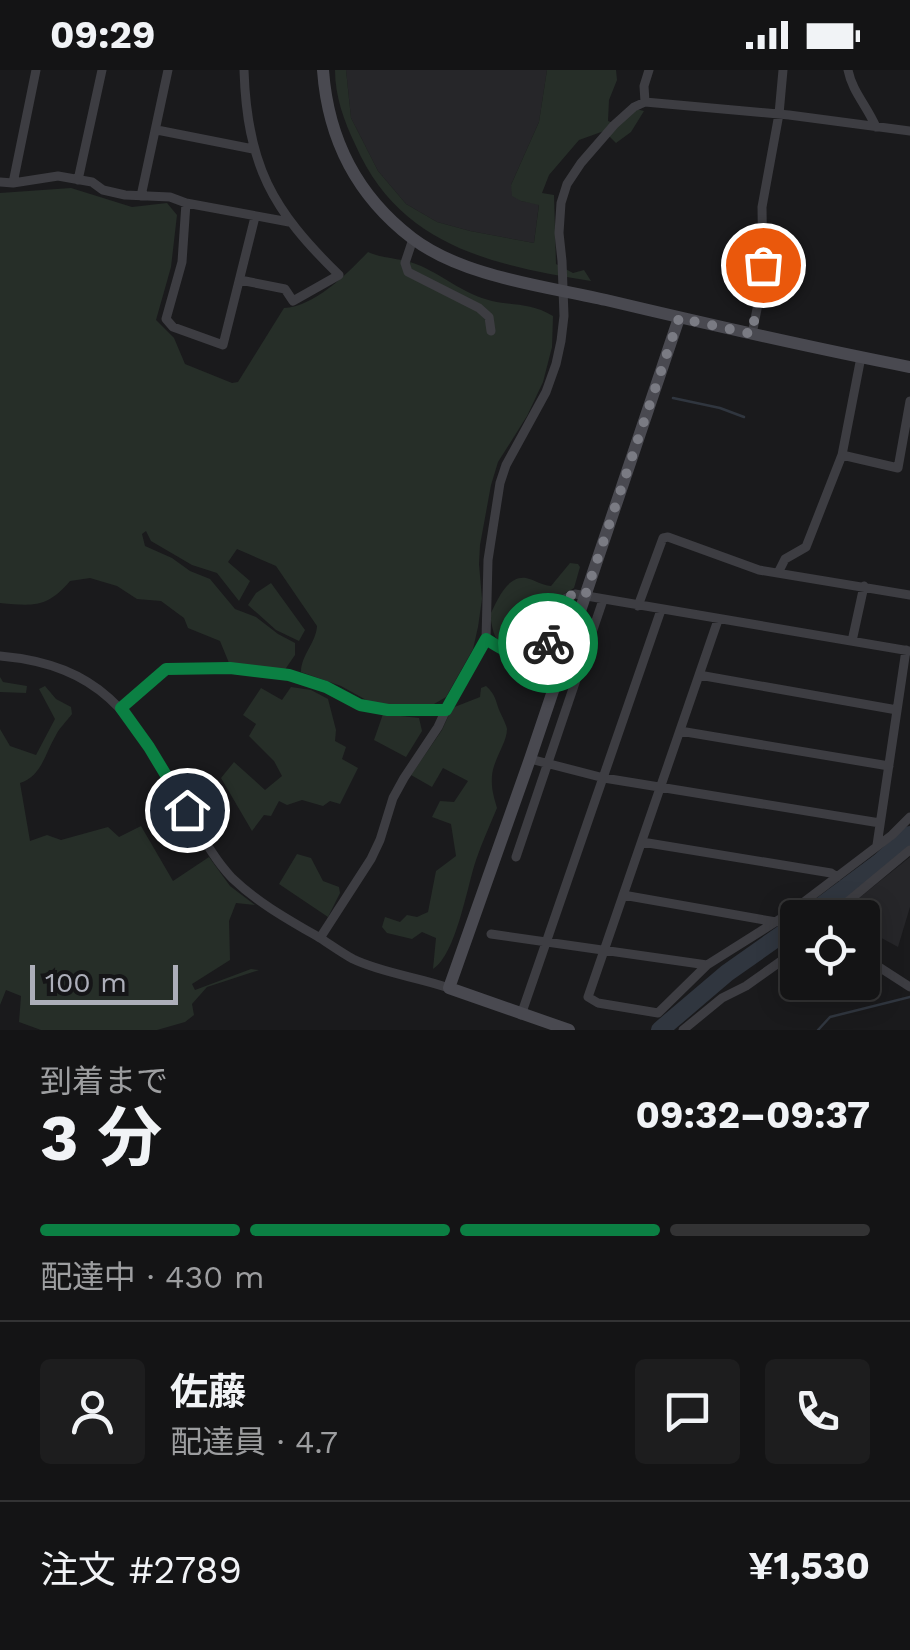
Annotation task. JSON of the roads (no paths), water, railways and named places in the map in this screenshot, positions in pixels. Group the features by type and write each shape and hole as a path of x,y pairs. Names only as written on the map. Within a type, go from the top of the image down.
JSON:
{"street":[{"path":"13,183 36,70"},
{"path":"78,180 102,70"},
{"path":"141,196 168,70"},
{"path":"240,280 285,289 293,301 340,274 308,245 272,195 253,150 245,106 244,70"},
{"path":"322,70 331,124 351,172 390,219 436,253 474,268 679,318 910,368"},
{"path":"645,102 649,70"},
{"path":"752,334 762,279 764,189 783,70"},
{"path":"848,70 850,86 865,103 876,126"},
{"path":"320,938 371,859 393,798 486,639 488,560 500,483 556,364 564,316 561,203 567,184 581,163 614,125 645,102 779,114 910,132"},
{"path":"157,130 253,150"},
{"path":"0,182 47,176 78,180 92,182 103,190 170,196 186,203 289,222"},
{"path":"186,203 182,262 166,318 173,328 223,345 255,217"},
{"path":"414,239 405,263 408,272 478,308 489,318 491,331"},
{"path":"448,988 530,760 679,318"},
{"path":"778,574 785,559 806,547 842,455 862,358"},
{"path":"842,455 898,468 910,401"},
{"path":"638,606 663,538 668,537 759,570 910,595"},
{"path":"852,642 864,586"},
{"path":"486,639 518,657 541,655 566,598 574,594 908,650 878,846"},
{"path":"516,857 603,600"},
{"path":"522,1015 661,610"},
{"path":"718,620 588,997 598,1003 658,1013 707,965 838,877 910,817"},
{"path":"0,656 40,661 75,673 121,708 212,853 254,898 353,959 569,1030"},
{"path":"121,708 166,669 230,668 289,675 326,687 360,705 388,710 446,710"},
{"path":"699,675 897,710"},
{"path":"680,731 889,766"},
{"path":"530,760 604,778 880,822"},
{"path":"642,842 838,877"},
{"path":"850,900 910,850"},
{"path":"622,895 776,922"},
{"path":"490,934 707,965"},
{"path":"682,1030 722,998 780,962"},
{"path":"880,968 910,987"}],"waterway":[{"path":"673,398 744,417"},
{"path":"829,900 910,835"},
{"path":"660,1030 727,973 780,936"},
{"path":"818,1030 830,1017 910,997"}]}
